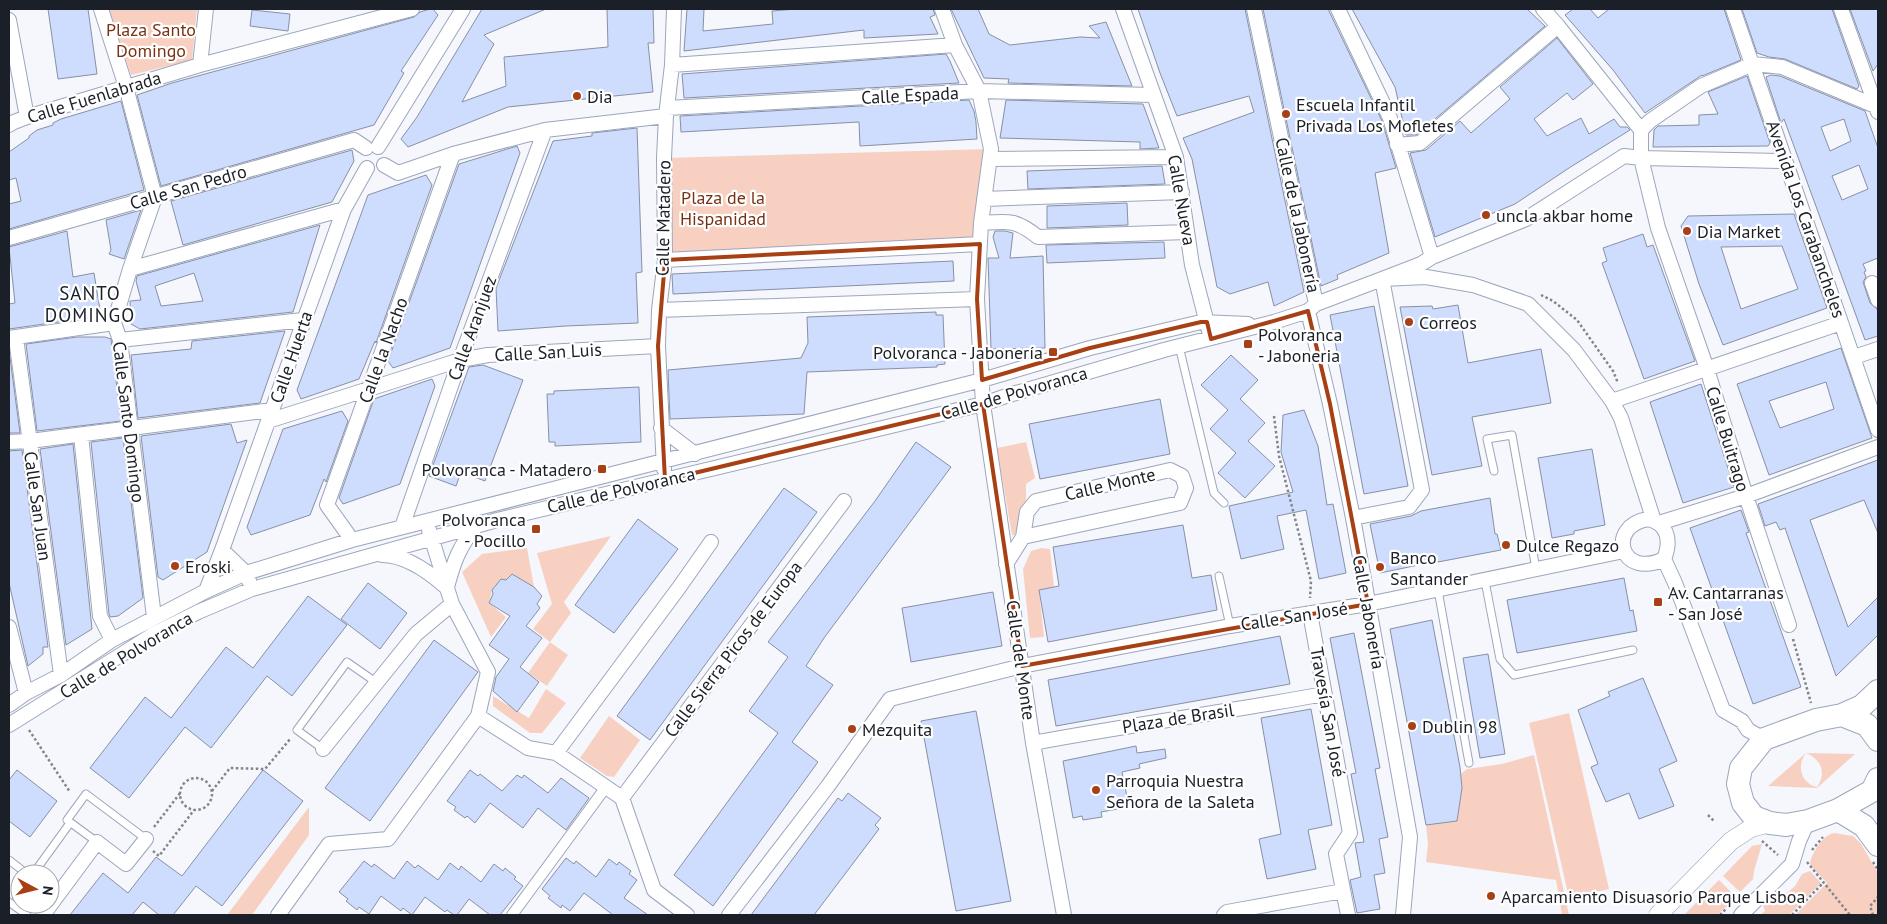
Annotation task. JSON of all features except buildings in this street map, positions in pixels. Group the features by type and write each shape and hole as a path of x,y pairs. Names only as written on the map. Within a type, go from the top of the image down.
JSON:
{"main road":[{"path":"1876,791 1838,810 1808,821 1763,832 1743,803 1738,784 1741,768 1764,739 1816,720 1842,715 1862,706 1878,691"},
{"path":"1842,715 1867,726 1878,740"},
{"path":"1838,810 1864,826 1878,845"}],"street":[{"path":"101,9 126,86 155,197"},
{"path":"200,65 206,9"},
{"name":"Calle Fuenlabrada","path":"14,121 200,65 412,9"},
{"path":"372,148 385,155 384,165 374,170 367,168 361,162 361,155 372,148 463,9"},
{"name":"Calle Matadero","path":"665,480 658,346 659,310 665,260 664,158 666,112 672,65 674,9"},
{"name":"Calle del Monte","path":"942,9 955,45 978,91 992,149 980,223 977,299 983,404 1033,743 1064,915"},
{"name":"Calle Nueva","path":"1123,9 1176,157 1192,265 1211,339"},
{"name":"Calle de la Jabonería","path":"1254,9 1312,307"},
{"path":"1338,9 1390,118 1432,257"},
{"path":"1543,9 1641,130 1650,121 1701,86 1753,64 1782,67 1878,109"},
{"name":"Avenida Los Carabancheles","path":"1733,9 1878,430"},
{"path":"1841,9 1878,109"},
{"path":"9,20 14,77 14,121"},
{"path":"1398,145 1420,143 1558,26"},
{"path":"672,65 955,45"},
{"name":"Calle Espada","path":"384,165 398,173 453,154 545,130 666,112 978,91 1153,95"},
{"name":"Calle Aranjuez","path":"402,528 460,360 545,130"},
{"name":"Calle Buitrago","path":"1641,130 1641,158 1658,228 1707,369 1746,496 1789,625"},
{"name":"Calle San Pedro","path":"9,238 354,140 372,148"},
{"name":"Calle la Nacho","path":"352,540 327,504 453,154"},
{"path":"1353,518 1409,507 1422,490 1382,279 1526,219 1624,156 1785,161"},
{"path":"990,159 1176,157"},
{"name":"Calle Huerta","path":"206,591 344,209 367,168"},
{"path":"984,199 1182,192"},
{"name":"Calle Santo Domingo","path":"154,617 120,340 114,323 155,197"},
{"path":"130,269 344,209"},
{"path":"980,223 1006,221 1023,225 1038,237 1187,232"},
{"path":"665,260 980,244"},
{"name":"Calle de Polvoranca","path":"9,725 154,634 198,612 252,589 477,526 983,404 1179,346 1261,325 1382,279 1426,277 1472,285 1528,304 1574,350 1612,401 1621,418 1656,522"},
{"path":"1872,283 1878,300"},
{"path":"659,310 977,299"},
{"name":"Calle Jabonería","path":"1312,307 1353,518 1410,837 1403,915"},
{"path":"120,340 303,320"},
{"name":"Calle de Polvoranca","path":"9,705 26,693 61,675 112,640 206,591 246,574 352,540 982,380 1090,348 1201,322 1261,325"},
{"path":"12,338 114,323"},
{"path":"1612,401 1841,323"},
{"name":"Calle San Juan","path":"12,338 30,441 61,675"},
{"name":"Calle San Luis","path":"9,442 270,415 368,390 460,360 488,355 658,346"},
{"path":"1854,357 1878,348"},
{"path":"661,428 695,454"},
{"path":"81,435 100,616 112,640"},
{"path":"1664,560 1647,566 1640,565 1628,557 1624,551 1624,535 1634,522 1642,520 1656,522 1746,496 1878,447"},
{"name":"Calle Monte","path":"1006,564 1023,537 1027,512 1036,501 1170,470 1182,476 1186,488 1180,503 1023,537"},
{"name":"Calle Sierra Picos de Europa","path":"622,798 844,501"},
{"path":"278,915 329,844 388,839 478,716 488,672 452,604 427,521"},
{"path":"1656,522 1666,531 1669,540 1664,560 1675,583 1723,710 1742,722 1748,730 1764,739"},
{"path":"447,588 454,562 463,542 477,526"},
{"path":"556,753 711,542"},
{"path":"222,550 246,574 252,589"},
{"name":"Calle San José","path":"729,915 828,786 890,699 1022,666 1230,626 1368,604 1624,551"},
{"path":"376,555 388,555 413,565 432,575 447,588"},
{"path":"323,749 416,634 452,604"},
{"name":"Travesía San José","path":"1310,613 1350,833 1336,854 1348,915"},
{"path":"9,627 26,693"},
{"name":"Plaza de Brasil","path":"1033,743 1141,723 1259,706 1324,694"},
{"path":"478,716 528,748 556,753 622,798 654,890 687,915"},
{"path":"512,915 606,787"},
{"path":"1731,840 1740,822 1743,803"},
{"path":"1741,915 1792,864 1808,821"},
{"path":"1658,915 1731,840 1751,828 1763,832"},
{"path":"60,886 97,842 126,864 146,838"},
{"path":"1224,915 1227,912 1343,891"}],"lane":[{"path":"1179,346 1214,493 1224,503"},
{"path":"1494,471 1487,438 1512,435 1536,570"},
{"path":"1219,576 1230,626"},
{"path":"1485,581 1500,659 1514,675 1633,650"},
{"path":"1438,590 1469,763"},
{"path":"323,749 297,730 347,662 378,683"},
{"path":"97,842 67,820 86,794 146,838"},
{"path":"40,864 70,823"},
{"path":"9,902 26,915"}],"path":[{"path":"1274,416 1279,456 1310,581 1310,613"},
{"path":"1789,625 1816,720"},
{"path":"26,724 70,792"},
{"path":"181,792 185,806 194,810 204,808 210,801 212,791 230,768 265,770 297,730"},
{"path":"146,838 181,792 186,782 196,778 206,782 212,791"},
{"path":"159,856 194,810"},
{"path":"1708,815 1714,822"},
{"path":"1763,832 1762,841 1779,854 1777,858"},
{"path":"1806,860 1850,915"},
{"path":"1792,915 1823,883"},
{"path":"1872,915 1870,906 1878,897"},
{"path":"1720,915 1732,902"}],"highlighted area":[{"path":"980,244 977,299 982,380 1090,348 1201,322 1207,322 1211,339 1308,311 1330,404 1368,604 1022,666 983,404 665,480 658,346 665,260"}],"green space":[{"name":"Plaza Santo Domingo","path":"109,9 197,9 192,60 131,75"},
{"name":"Plaza de la Hispanidad","path":"991,149 980,244 665,260 664,158"},
{"path":"1026,442 1035,478 1026,484 1026,500 1015,535 1012,535 997,448"},
{"path":"611,536 564,602 571,613 550,642 533,629 552,604 537,553"},
{"path":"527,548 534,587 530,587 512,574 506,580 501,579 492,590 489,603 506,617 491,637 462,572 482,554"},
{"path":"1041,548 1050,549 1054,587 1039,590 1044,637 1030,638 1023,569 1031,551"},
{"path":"550,642 568,655 547,686 528,673"},
{"path":"546,689 566,703 542,733 530,733 493,706 493,696 529,718"},
{"path":"1569,713 1609,889 1569,898 1529,723"},
{"path":"609,716 640,740 614,777 607,776 580,758"},
{"path":"1806,753 1855,754 1817,788 1768,786","holes":["1806,753 1819,763 1822,772 1822,777 1817,787 1807,782 1801,768 1801,763"]},
{"path":"1534,755 1569,915 1562,915 1556,880 1426,862 1428,844 1426,825 1457,821 1462,788 1461,774 1467,769 1502,764"},
{"path":"309,807 309,835 252,915 227,915"},
{"path":"1834,833 1853,836 1861,844 1878,873 1878,915 1795,915 1827,883 1811,866 1810,862 1819,844 1826,837"},
{"path":"1762,844 1753,879 1740,892 1723,876 1752,846"},
{"path":"1810,871 1821,883 1789,915 1760,915 1765,911 1763,906 1777,892 1787,893 1795,886 1802,874"},
{"path":"1719,880 1736,897 1717,915 1684,915"}],"place":[{"name":"Dia","path":"577,96"},
{"name":"Escuela Infantil Privada Los Mofletes","path":"1286,114"},
{"name":"uncla akbar home","path":"1486,215"},
{"name":"Dia Market","path":"1687,231"},
{"name":"Correos","path":"1409,322"},
{"name":"Polvoranca - Jaboneria","path":"1248,344"},
{"name":"Polvoranca - Jabonería","path":"1053,352"},
{"name":"Polvoranca - Matadero","path":"602,469"},
{"name":"Polvoranca - Pocillo","path":"536,529"},
{"name":"Dulce Regazo","path":"1506,545"},
{"name":"Eroski","path":"175,566"},
{"name":"Banco Santander","path":"1380,567"},
{"name":"Av. Cantarranas - San José","path":"1658,602"},
{"name":"Dublin 98","path":"1412,726"},
{"name":"Mezquita","path":"852,729"},
{"name":"Parroquia Nuestra Señora de la Saleta","path":"1096,790"},
{"name":"Aparcamiento Disuasorio Parque Lisboa","path":"1491,896"}],"district":[{"name":"SANTO DOMINGO","path":"90,304"}]}
